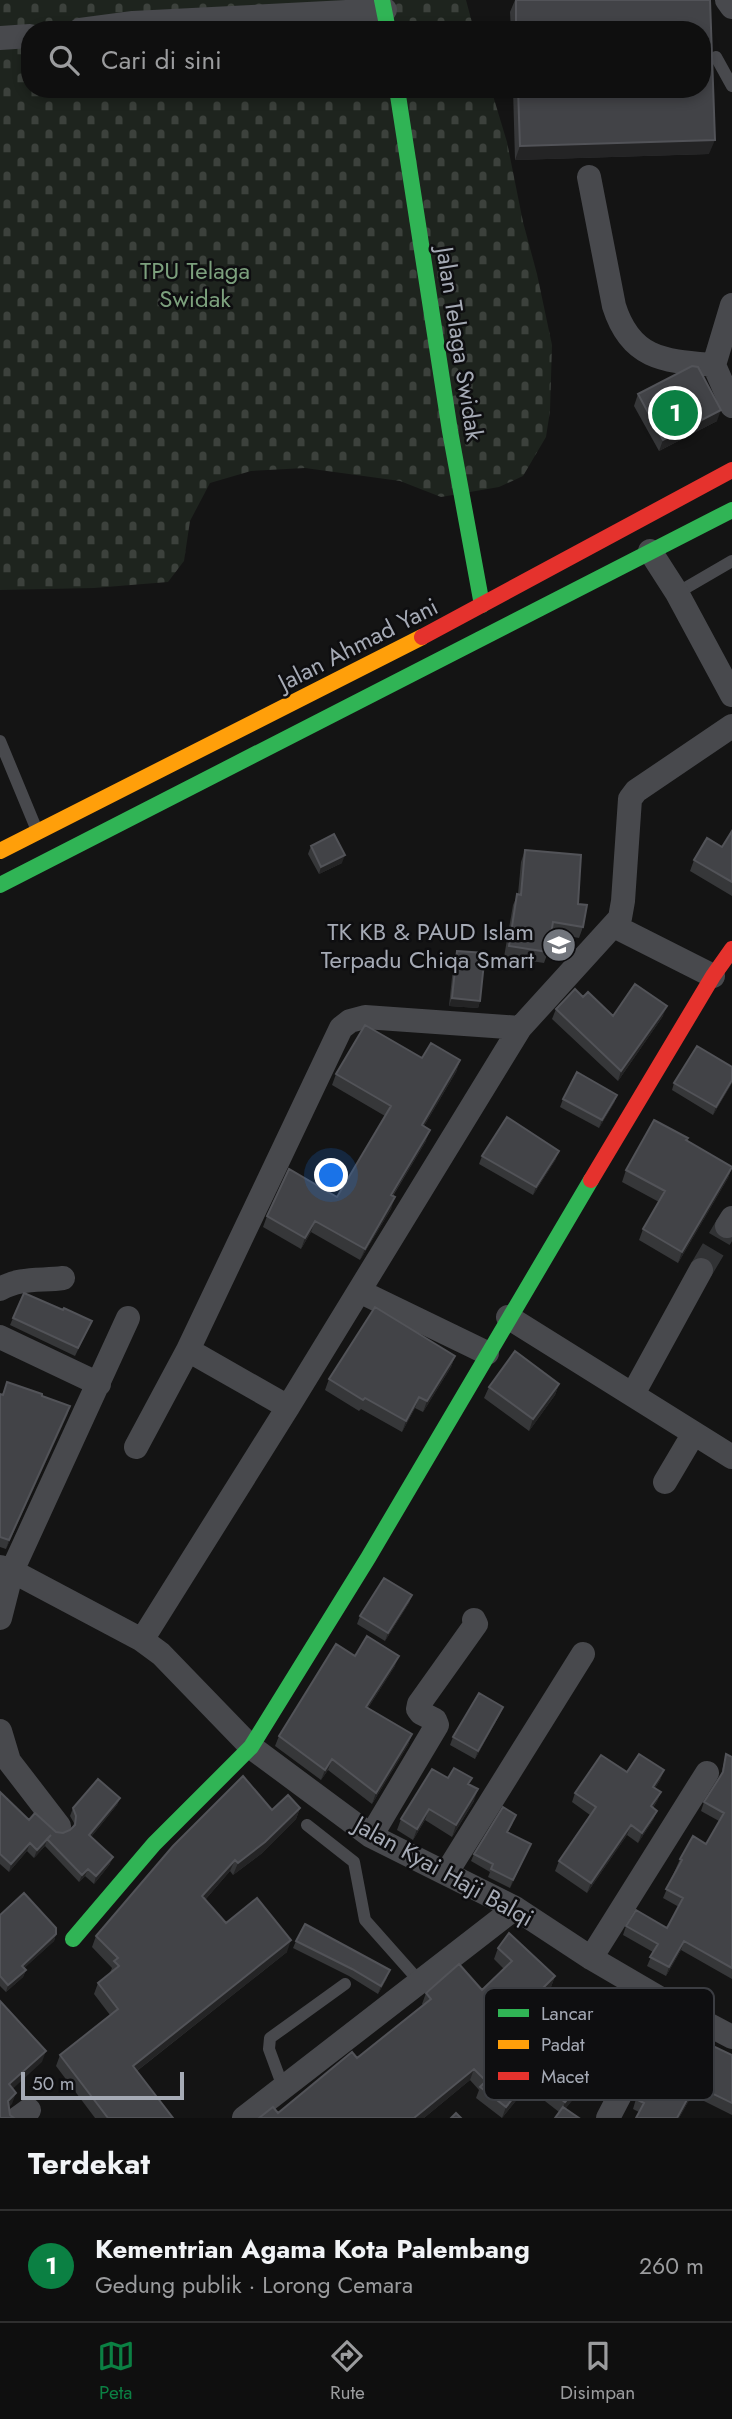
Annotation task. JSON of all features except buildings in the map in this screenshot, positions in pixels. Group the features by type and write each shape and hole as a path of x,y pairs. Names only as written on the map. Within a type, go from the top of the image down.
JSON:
{"main road":[{"name":"Jalan Telaga Swidak","path":"398,98 450,431 482,605 491,634"},
{"name":"Jalan Ahmad Yani","path":"0,851 460,618 732,470"},
{"path":"0,885 732,510"},
{"path":"73,1939 154,1844 251,1746 368,1558 487,1353 713,976 732,949"}],"street":[{"path":"727,0 732,7"},
{"path":"183,21 385,13"},
{"path":"0,38 21,37"},
{"path":"589,177 620,325 652,356 714,365"},
{"path":"732,305 714,365 732,406"},
{"path":"650,551 677,593 732,695"},
{"path":"142,1640 520,1028 614,926 623,909 629,799 636,791 732,726"},
{"path":"614,926 713,976"},
{"path":"136,1447 188,1350 341,1028 350,1021 365,1017 520,1028"},
{"path":"633,1394 701,1270"},
{"path":"0,1289 26,1279 63,1278"},
{"path":"359,1291 487,1353"},
{"path":"509,1317 732,1457"},
{"path":"0,1618 6,1569 99,1384 128,1318"},
{"path":"0,1337 99,1384"},
{"path":"188,1350 288,1407"},
{"path":"665,1482 694,1433"},
{"name":"Jalan Kyai Haji Balqi","path":"6,1569 142,1640 161,1654 251,1746 372,1836 515,1908 642,1988"},
{"path":"372,1836 437,1725 435,1720 421,1713 419,1704 476,1624 474,1620"},
{"path":"447,1872 583,1654"},
{"path":"0,1731 9,1761 59,1826"},
{"path":"591,1958 708,1773"},
{"path":"244,2118 515,1908"},
{"name":"Jalan Kyai Haji Balqi","path":"714,2027 732,2037"},
{"path":"608,2118 617,2100"}],"lane":[{"path":"716,57 732,86"},
{"path":"677,593 732,561"},
{"path":"0,741 37,831"},
{"path":"307,1825 354,1862 365,1920 420,1982"},
{"path":"283,2087 269,2049 270,2038 345,1984"}],"green space":[{"name":"TPU Telaga Swidak","path":"0,0 466,0 472,21 21,21 21,98 494,98 507,142 552,345 550,411 546,437 523,476 499,487 441,497 400,481 305,468 251,471 210,483 190,521 184,561 168,582 94,588 0,590"}],"tunnel":[{"path":"701,1270 727,1226"}],"traffic: fast":[{"path":"382,0 386,21"},
{"path":"398,98 450,431 482,605"},
{"path":"0,885 732,510"},
{"path":"73,1939 154,1844 251,1747 368,1558 591,1180"}],"traffic: slow":[{"path":"0,851 422,637"}],"traffic: jam":[{"path":"422,637 732,470"},
{"path":"591,1180 713,976 732,949"}],"place":[{"name":"Kementrian Agama Kota Palembang","path":"675,413"},
{"name":"TK KB & PAUD Islam Terpadu Chiqa Smart","path":"559,945"}]}
